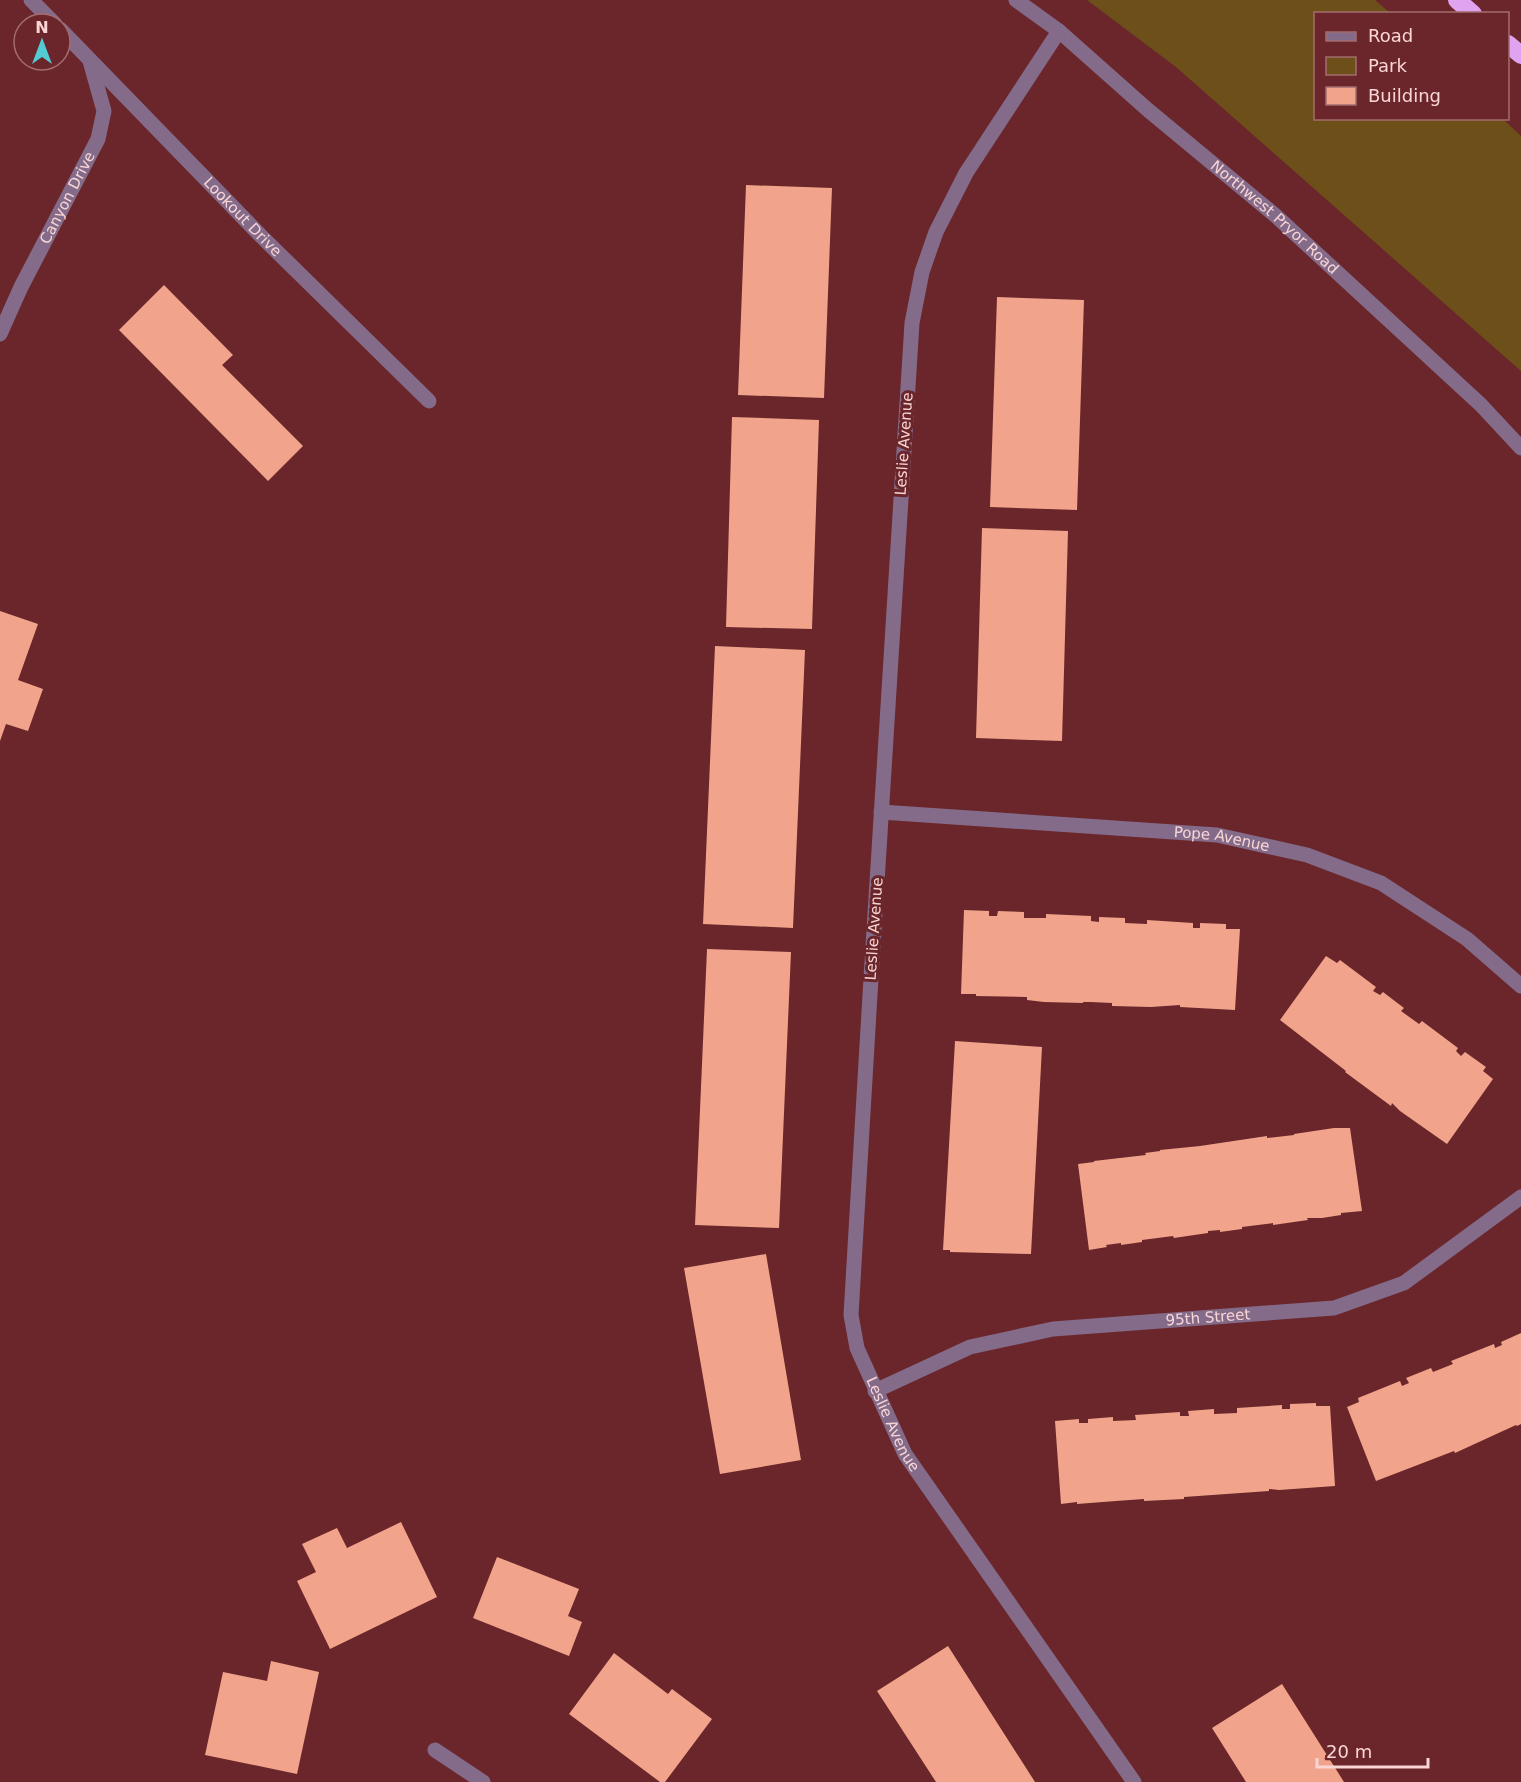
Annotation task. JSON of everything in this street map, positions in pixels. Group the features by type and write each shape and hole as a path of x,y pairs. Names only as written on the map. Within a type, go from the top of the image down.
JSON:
{"highway":[{"path":"1457,0 1471,12"},
{"path":"1509,45 1521,55"}],"street":[{"path":"31,0 43,12"},
{"name":"Northwest Pryor Road","path":"1016,0 1059,31 1148,110 1276,216 1481,405 1521,448"},
{"name":"Leslie Avenue","path":"1059,31 966,173 936,232 922,272 912,323 851,1315 857,1348 905,1454 1134,1782"},
{"name":"Lookout Drive","path":"72,41 261,236 429,401"},
{"name":"Canyon Drive","path":"0,334 21,287 98,140 104,111 89,58"},
{"name":"Pope Avenue","path":"881,812 1217,835 1306,855 1381,883 1467,939 1521,986"},
{"name":"95th Street","path":"875,1391 970,1347 1053,1329 1335,1308 1404,1283 1521,1197"},
{"path":"435,1750 483,1782"}],"green space":[{"path":"1087,0 1375,0 1389,12 1314,12 1314,120 1504,120 1521,136 1521,371 1176,67"}],"building":[{"path":"746,185 832,188 824,398 738,395"},
{"path":"164,285 233,355 222,365 303,446 268,481 119,330"},
{"path":"997,297 1084,300 1077,510 990,507"},
{"path":"732,417 819,420 812,629 726,627"},
{"path":"982,528 1068,531 1062,741 976,738"},
{"path":"0,611 38,624 18,680 43,689 28,731 6,724 0,741"},
{"path":"715,646 805,650 793,928 703,924"},
{"path":"964,910 989,911 989,916 997,916 998,911 1024,912 1024,918 1046,918 1046,914 1091,916 1091,921 1099,922 1099,917 1125,918 1125,923 1147,924 1147,920 1193,923 1193,928 1200,928 1200,923 1226,924 1226,929 1240,929 1235,1010 1180,1007 1180,1005 1112,1006 1112,1003 1044,1002 1027,1000 1027,997 961,994"},
{"path":"707,949 791,952 779,1228 695,1225"},
{"path":"1326,956 1337,963 1340,960 1376,987 1373,991 1380,995 1383,992 1404,1008 1401,1011 1419,1024 1422,1021 1458,1048 1456,1051 1461,1056 1465,1052 1486,1067 1483,1071 1493,1079 1447,1144 1345,1072 1280,1020"},
{"path":"955,1041 1042,1047 1031,1254 943,1250"},
{"path":"1334,1128 1350,1128 1362,1211 1273,1225 1273,1223 1220,1232 1220,1230 1208,1231 1208,1233 1174,1238 1173,1236 1121,1245 1121,1243 1106,1245 1107,1247 1089,1250 1078,1164 1146,1155 1145,1153 1160,1150 1267,1136 1267,1138 1294,1135"},
{"path":"766,1254 801,1460 720,1474 684,1268"},
{"path":"1521,1333 1521,1424 1455,1453 1454,1451 1376,1481 1347,1407 1359,1402 1358,1398 1400,1381 1402,1386 1409,1383 1406,1378 1431,1368 1433,1372 1453,1364 1451,1361 1494,1344 1495,1348 1502,1345 1501,1342"},
{"path":"1316,1403 1316,1406 1330,1406 1335,1486 1269,1489 1269,1491 1184,1497 1184,1499 1061,1504 1055,1421 1079,1419 1079,1423 1088,1423 1088,1419 1113,1417 1113,1421 1136,1420 1135,1415 1180,1412 1180,1416 1189,1416 1188,1411 1214,1409 1214,1414 1237,1413 1237,1408 1282,1405 1282,1409 1290,1409 1290,1404"},
{"path":"401,1522 437,1597 330,1649 297,1581 316,1572 302,1544 337,1528 347,1548"},
{"path":"497,1557 579,1589 568,1616 582,1622 569,1656 473,1618"},
{"path":"948,1646 1035,1782 936,1782 877,1691"},
{"path":"614,1653 668,1694 672,1689 712,1719 665,1782 660,1782 569,1714"},
{"path":"271,1661 319,1672 297,1774 205,1755 223,1672 267,1681"},
{"path":"1282,1684 1344,1782 1246,1782 1212,1728"}]}
